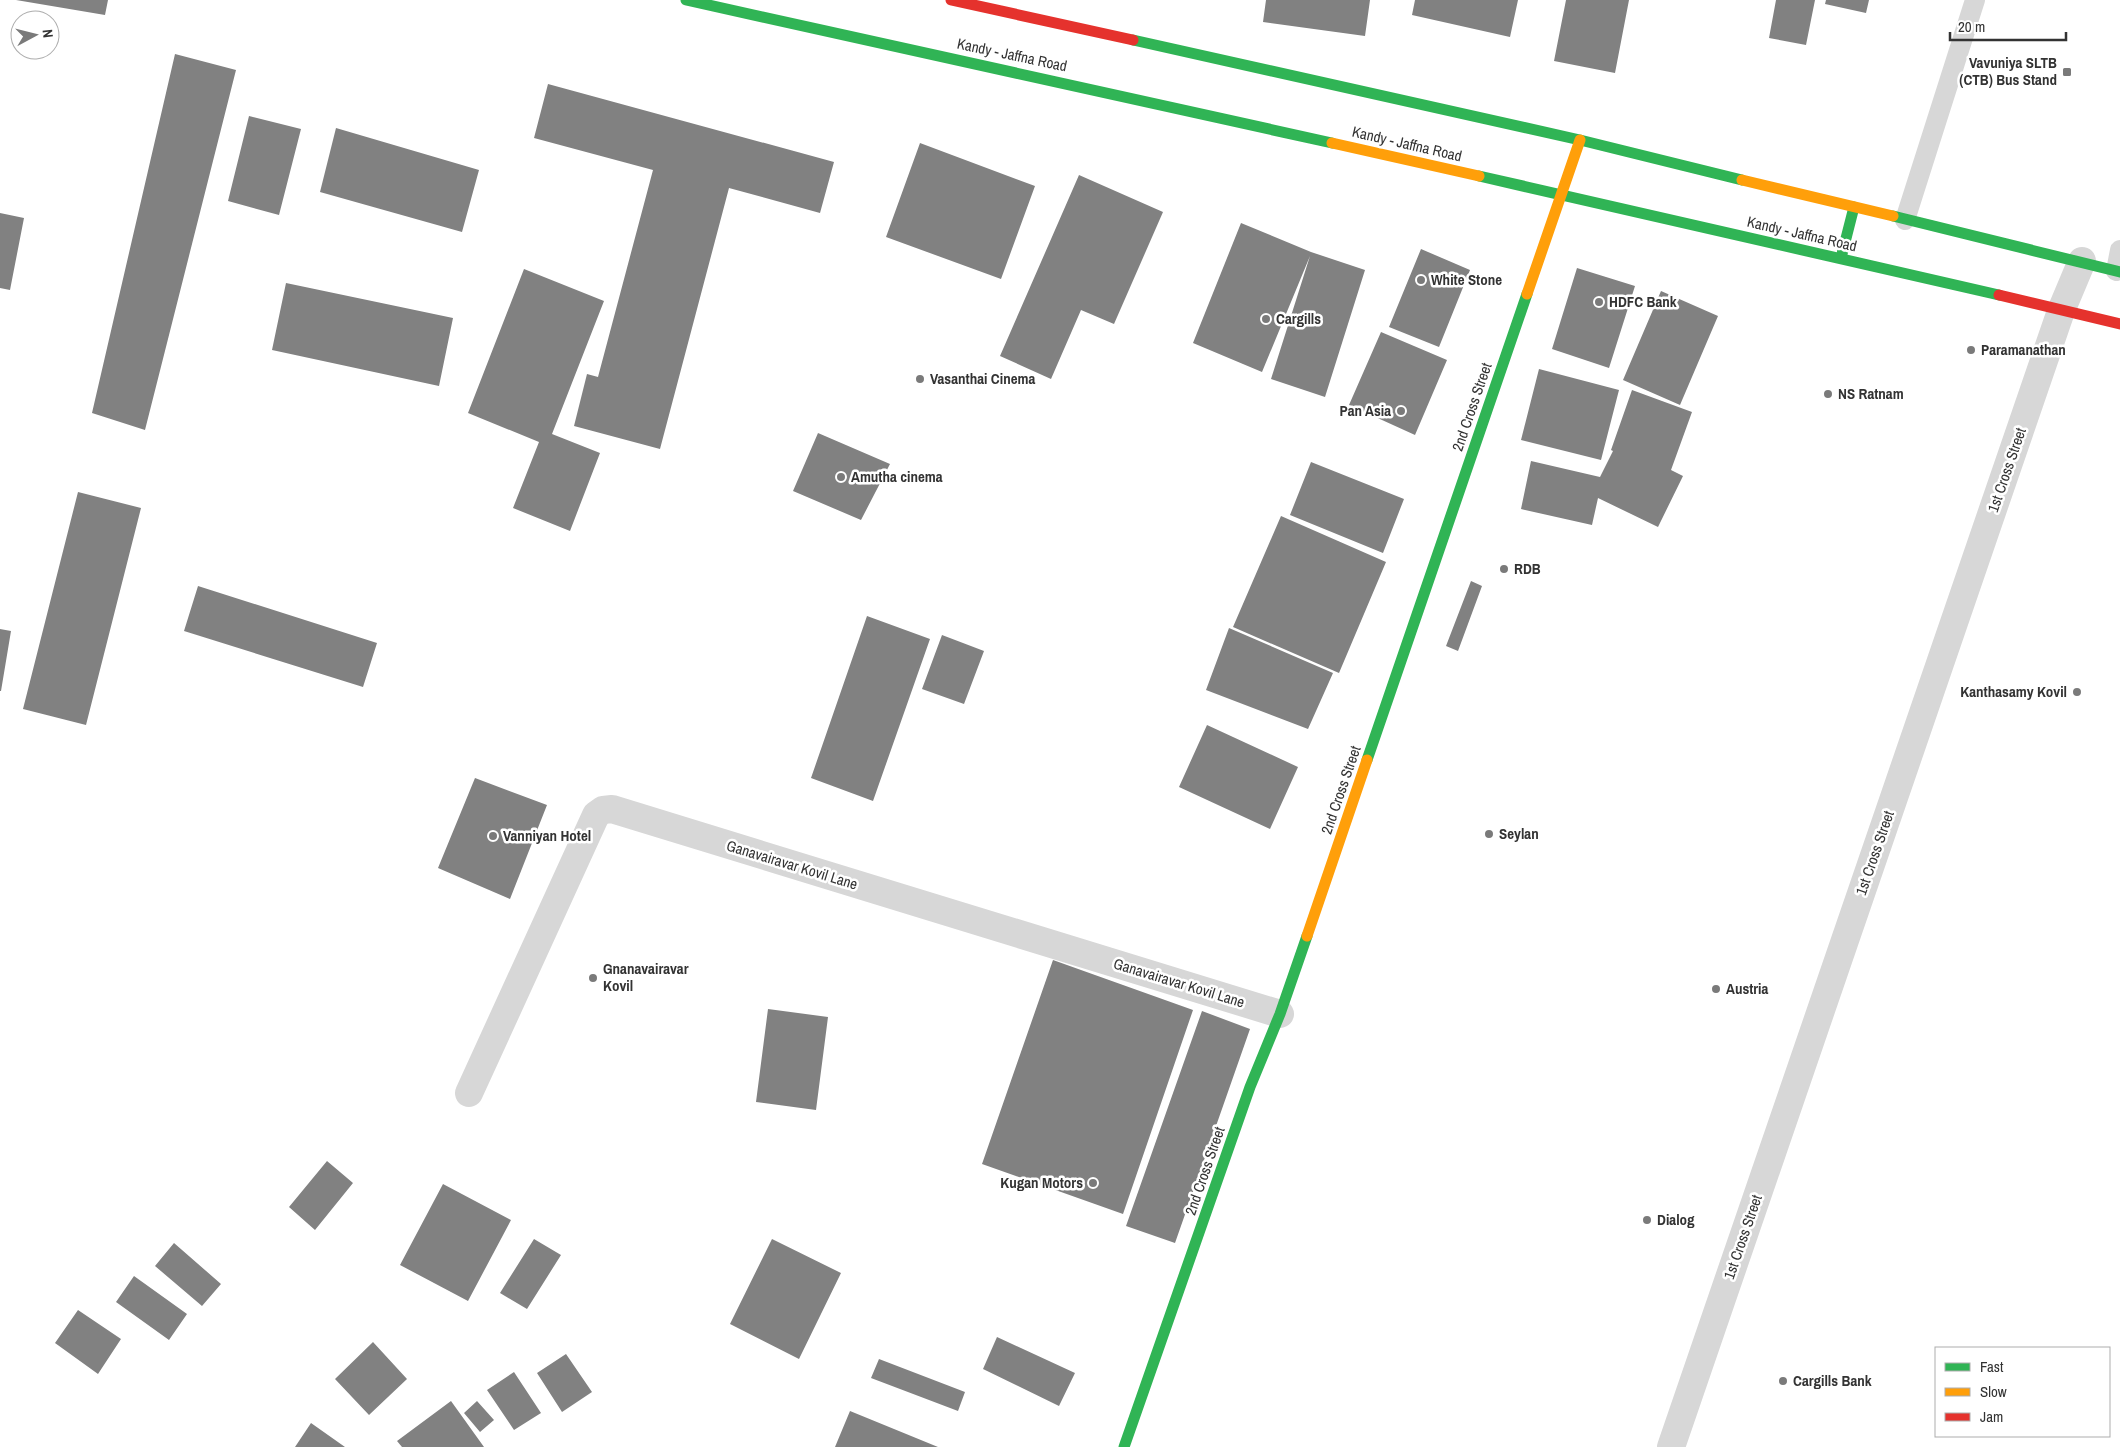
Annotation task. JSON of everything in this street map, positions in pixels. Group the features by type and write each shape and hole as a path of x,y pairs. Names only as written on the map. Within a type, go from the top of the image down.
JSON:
{"main road":[{"name":"Kandy - Jaffna Road","path":"686,0 1092,88 1841,258 2120,324"},
{"path":"951,0 1580,140 2118,271"},
{"name":"2nd Cross Street","path":"1124,1447 1250,1087 1280,1014 1580,140"},
{"path":"1841,258 1854,207"}],"street":[{"name":"1st Cross Street","path":"1671,1447 2061,311 2082,261"},
{"name":"Ganavairavar Kovil Lane","path":"469,1093 596,815 603,810 612,809 1280,1014"}],"lane":[{"path":"1905,220 1975,0"},
{"path":"2118,271 2120,250"}],"building":[{"path":"16,0 108,0 105,15"},
{"path":"1266,0 1370,0 1365,36 1263,22"},
{"path":"1415,0 1518,0 1510,37 1412,15"},
{"path":"1566,0 1629,0 1615,73 1554,61"},
{"path":"1776,0 1815,0 1806,45 1769,38"},
{"path":"1826,0 1869,0 1866,13 1825,4"},
{"path":"175,54 236,70 145,430 92,413"},
{"path":"548,84 834,162 820,213 729,188 660,449 574,426 587,374 598,377 653,170 534,138"},
{"path":"249,116 301,129 279,215 228,201"},
{"path":"336,128 479,170 462,232 320,192"},
{"path":"920,143 1035,186 1001,279 886,237"},
{"path":"1079,175 1163,212 1114,324 1081,310 1051,379 1000,356"},
{"path":"0,213 24,218 10,290 0,288"},
{"path":"1241,223 1311,252 1365,270 1325,397 1271,379 1310,256 1262,372 1193,343"},
{"path":"1421,249 1470,270 1439,347 1389,327"},
{"path":"1577,268 1635,286 1609,368 1552,349"},
{"path":"524,269 604,301 552,434 600,453 570,531 513,508 539,442 468,413"},
{"path":"286,283 453,318 439,386 272,350"},
{"path":"1661,291 1718,316 1680,405 1623,380"},
{"path":"1381,332 1447,360 1415,435 1349,405"},
{"path":"1539,369 1619,390 1601,460 1521,440"},
{"path":"1632,390 1692,412 1671,470 1683,476 1658,527 1598,498 1592,525 1521,509 1531,461 1600,477 1613,451 1611,450"},
{"name":"Amutha cinema","path":"818,433 890,464 861,520 793,491"},
{"path":"1311,462 1404,499 1383,553 1290,515"},
{"path":"78,492 141,508 86,725 23,709"},
{"path":"1281,516 1386,562 1339,673 1233,627"},
{"path":"1471,581 1482,586 1458,651 1446,646"},
{"path":"198,586 377,643 363,687 184,631"},
{"path":"867,616 930,639 873,801 811,778"},
{"path":"1229,628 1333,673 1308,729 1206,690"},
{"path":"0,629 11,631 1,691 0,691"},
{"path":"942,635 984,651 964,704 922,689"},
{"path":"1207,725 1298,767 1270,829 1179,787"},
{"name":"Vanniyan Hotel","path":"475,778 547,805 510,899 438,868"},
{"path":"1053,960 1193,1010 1123,1214 982,1164"},
{"path":"768,1009 828,1017 816,1110 756,1102"},
{"path":"1202,1011 1250,1029 1175,1243 1126,1226"},
{"path":"327,1161 353,1183 315,1230 289,1207"},
{"path":"443,1184 511,1220 468,1301 400,1265"},
{"path":"534,1239 561,1255 527,1309 500,1293"},
{"path":"772,1239 841,1273 799,1359 730,1324"},
{"path":"174,1243 221,1284 202,1306 155,1266"},
{"path":"134,1276 187,1314 169,1340 116,1302"},
{"path":"78,1310 121,1339 98,1374 55,1343"},
{"path":"997,1337 1075,1373 1059,1406 983,1369"},
{"path":"373,1342 407,1379 369,1415 335,1379"},
{"path":"566,1354 592,1392 562,1412 537,1373"},
{"path":"879,1359 965,1392 958,1411 871,1378"},
{"path":"514,1372 541,1413 514,1430 487,1390"},
{"path":"451,1401 484,1447 402,1447 397,1441"},
{"path":"477,1401 494,1420 480,1432 464,1413"},
{"path":"850,1411 938,1447 835,1447"},
{"path":"311,1423 345,1447 295,1447"}],"traffic: fast":[{"path":"686,0 1332,143"},
{"path":"1133,40 1580,140 1742,180"},
{"path":"1479,176 1999,295"},
{"path":"1841,258 1854,207"},
{"path":"1893,216 2120,272"},
{"path":"1367,760 1527,294"},
{"path":"1124,1447 1250,1087 1280,1014 1307,936"}],"traffic: slow":[{"path":"1527,294 1580,140"},
{"path":"1332,143 1479,176"},
{"path":"1742,180 1893,216"},
{"path":"1307,936 1367,760"}],"traffic: jam":[{"path":"951,0 1133,40"},
{"path":"1999,295 2120,324"}],"place":[{"name":"Vavuniya SLTB (CTB) Bus Stand","path":"2067,72"},
{"name":"White Stone","path":"1421,280"},
{"name":"HDFC Bank","path":"1599,302"},
{"name":"Cargills","path":"1266,319"},
{"name":"Paramanathan","path":"1971,350"},
{"name":"Vasanthai Cinema","path":"920,379"},
{"name":"NS Ratnam","path":"1828,394"},
{"name":"Pan Asia","path":"1401,411"},
{"name":"Amutha cinema","path":"841,477"},
{"name":"RDB","path":"1504,569"},
{"name":"Kanthasamy Kovil","path":"2077,692"},
{"name":"Seylan","path":"1489,834"},
{"name":"Vanniyan Hotel","path":"493,836"},
{"name":"Gnanavairavar Kovil","path":"593,978"},
{"name":"Austria","path":"1716,989"},
{"name":"Kugan Motors","path":"1093,1183"},
{"name":"Dialog","path":"1647,1220"},
{"name":"Cargills Bank","path":"1783,1381"}]}
